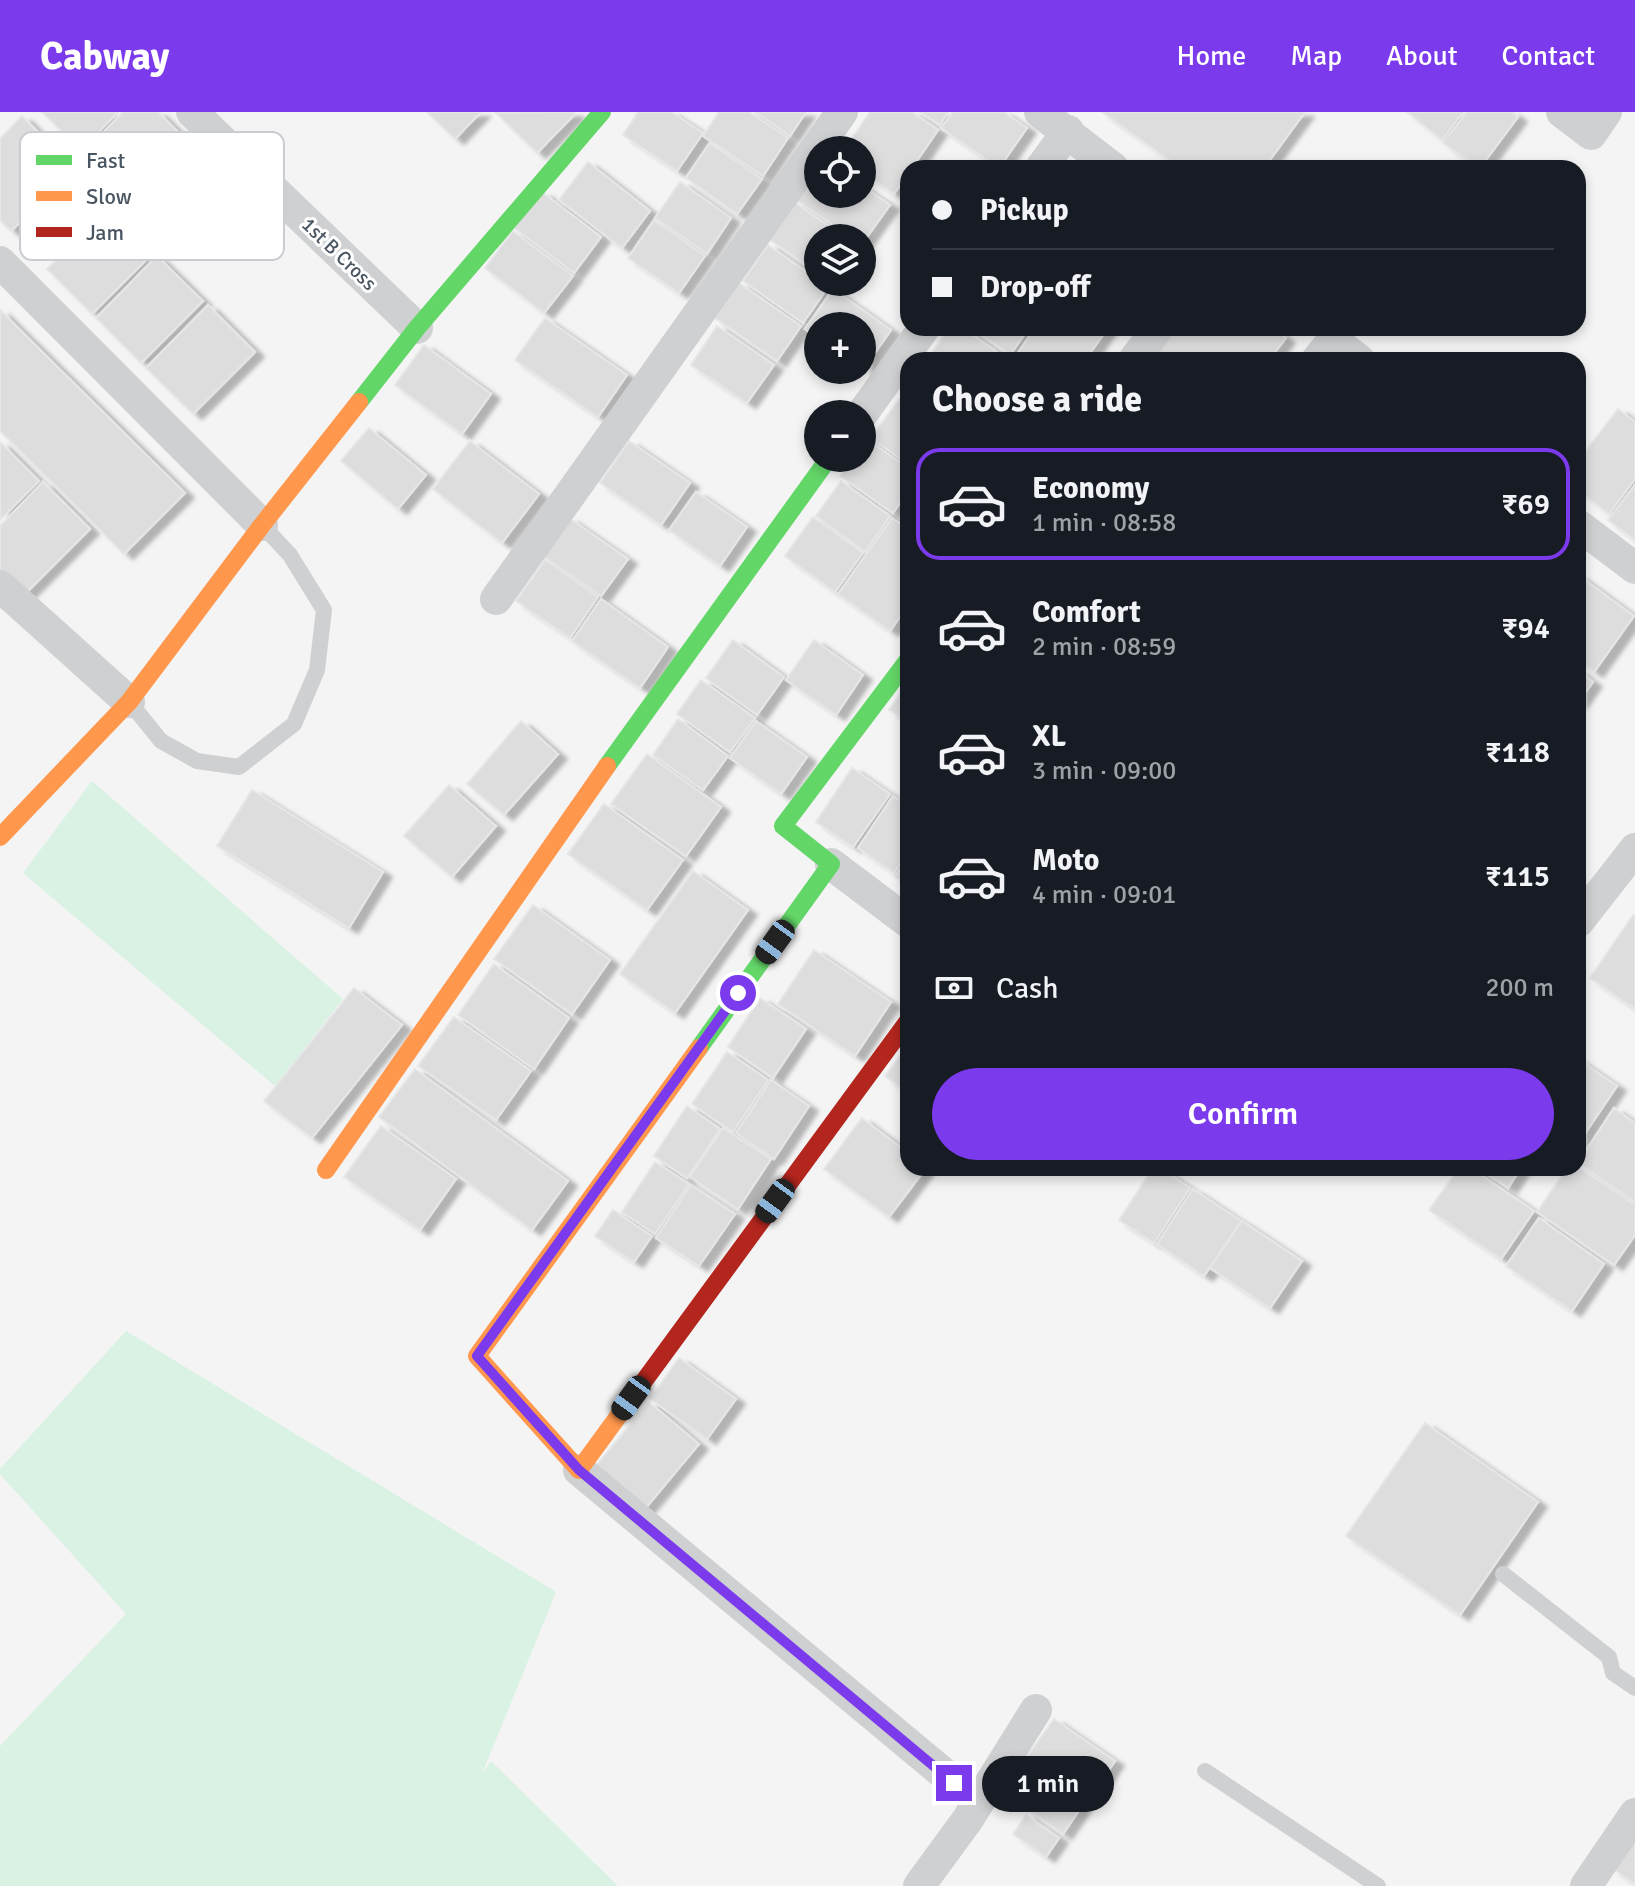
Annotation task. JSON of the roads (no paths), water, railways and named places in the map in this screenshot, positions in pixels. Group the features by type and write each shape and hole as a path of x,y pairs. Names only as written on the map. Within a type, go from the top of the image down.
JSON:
{"street":[{"name":"1st B Cross","path":"192,112 213,132"},
{"path":"0,837 129,702 262,525 417,328 602,112"},
{"path":"496,599 842,112"},
{"path":"1040,112 1103,160"},
{"path":"1562,112 1591,134 1606,112"},
{"path":"1047,160 1068,131"},
{"name":"1st B Cross","path":"284,200 417,328"},
{"path":"0,262 262,525"},
{"path":"1323,352 1333,340 1349,352"},
{"path":"872,400 900,361"},
{"path":"326,1170 655,697 819,472"},
{"path":"1586,531 1635,568"},
{"path":"0,586 129,702"},
{"path":"900,671 783,826 900,916"},
{"path":"1586,912 1635,849"},
{"path":"831,864 477,1356 579,1470 978,1802"},
{"path":"579,1470 900,1032"},
{"path":"919,1886 978,1802 1036,1710"},
{"path":"1586,1886 1635,1814"}],"lane":[{"path":"129,702 161,741 197,761 239,767 294,724 317,670 324,610 290,555 262,525"},
{"path":"0,860 19,817"},
{"path":"1503,1574 1609,1657 1613,1673 1635,1688"},
{"path":"1205,1771 1378,1886"}]}
